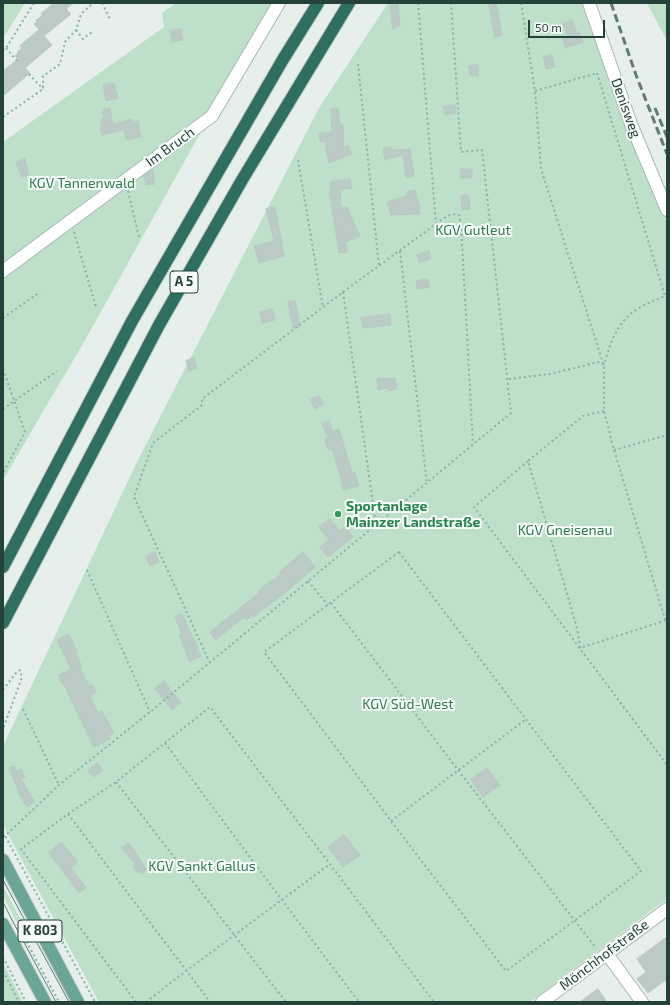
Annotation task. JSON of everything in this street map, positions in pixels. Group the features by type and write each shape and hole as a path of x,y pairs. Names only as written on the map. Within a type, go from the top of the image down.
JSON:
{"highway":[{"name":"A 5","path":"3,567 132,321 282,61 318,3"},
{"name":"A 5","path":"3,623 163,318 242,180 349,3"}],"main road":[{"name":"K 803","path":"3,860 78,1002"},
{"name":"K 803","path":"3,924 45,1002"}],"street":[{"name":"Im Bruch","path":"3,271 212,116 279,3"},
{"name":"Denisweg","path":"589,3 631,124 667,210"},
{"name":"Mönchhofstraße","path":"542,1002 667,909"},
{"path":"605,956 642,1002"}],"path":[{"path":"3,51 34,3"},
{"path":"43,89 42,76 60,64 65,42 76,30 81,14 93,3"},
{"path":"102,3 110,19"},
{"path":"418,3 436,224"},
{"path":"4,836 60,785 427,484 511,413 482,150 461,152 451,3"},
{"path":"521,3 535,91 541,170 604,366"},
{"path":"76,30 84,39 92,32"},
{"path":"6,48 18,62"},
{"path":"358,64 379,266"},
{"path":"535,91 597,73 665,296 638,308 626,318 616,330 609,346 604,366 604,411 614,450 667,626"},
{"path":"29,74 43,89"},
{"path":"3,116 43,89"},
{"path":"298,160 323,308"},
{"path":"125,180 139,237"},
{"path":"210,662 134,496 153,443 202,405 202,399 343,292 452,214 459,215 461,224 474,444"},
{"path":"71,221 96,307"},
{"path":"400,252 427,484"},
{"path":"3,318 40,292"},
{"path":"343,292 376,525"},
{"path":"508,380 550,374 599,362 604,366"},
{"path":"3,369 25,432 3,473"},
{"path":"3,409 56,371"},
{"path":"604,411 582,416 474,507 667,765"},
{"path":"614,450 667,435"},
{"path":"528,461 575,621 580,648"},
{"path":"398,552 641,870 506,970 391,821 264,652 331,603 398,552"},
{"path":"87,570 150,712"},
{"path":"308,581 328,605"},
{"path":"331,603 574,921 605,956"},
{"path":"580,648 666,620"},
{"path":"3,690 15,674 20,670 22,677 3,729"},
{"path":"136,1002 21,849 68,814 116,782 210,707 434,1002"},
{"path":"23,709 60,785"},
{"path":"391,821 525,720"},
{"path":"165,743 359,1002"},
{"path":"116,782 286,1002"},
{"path":"68,814 210,1002"},
{"path":"3,832 95,1002"},
{"path":"146,1002 330,864"},
{"path":"24,937 59,1002"},
{"path":"3,957 26,1002"},
{"path":"3,971 19,1002"}],"green space":[{"path":"3,3 25,3 4,37 3,36"},
{"name":"KGV Tannenwald","path":"176,3 282,3 203,128 88,335 3,480 3,142 164,27 162,13"},
{"path":"388,3 591,3 615,70 667,194 667,899 530,1002 99,1002 3,824 3,746 137,462 319,108"},
{"path":"647,3 667,3 667,41"},
{"path":"3,886 26,930 23,931 24,936 3,896"},
{"path":"3,963 23,1002 3,1002"}],"building":[{"path":"54,3 73,3 66,9 71,14 44,36 34,24 37,22 36,20 42,16 41,14"},
{"path":"489,3 496,3 502,35 495,37"},
{"path":"398,5 400,25 393,30 390,6"},
{"path":"572,20 577,33 579,32 583,42 565,48 562,37 568,36 563,24"},
{"path":"181,29 183,40 172,42 170,31"},
{"path":"39,30 52,45 25,68 30,73 3,96 3,71 18,59 15,56 22,48 20,46"},
{"path":"552,55 555,67 546,69 543,57"},
{"path":"478,65 478,76 470,76 469,66"},
{"path":"114,83 118,98 106,101 103,85"},
{"path":"455,105 456,113 445,115 443,107"},
{"path":"110,108 113,124 132,119 133,122 138,121 141,137 126,140 124,130 102,135 100,127 102,126 101,119 104,118 102,110"},
{"path":"338,108 340,125 343,125 344,147 348,145 352,154 329,163 325,141 320,142 319,133 332,132 331,109"},
{"path":"391,147 391,150 410,149 414,176 406,178 403,155 385,160 383,149"},
{"path":"25,159 29,175 22,177 16,162"},
{"path":"461,169 472,169 472,178 461,178"},
{"path":"153,171 155,184 146,185 144,176"},
{"path":"350,179 352,188 340,190 341,208 347,207 360,236 346,242 347,252 339,253 329,191 331,191 331,182"},
{"path":"415,190 420,214 391,215 387,202 408,195 407,192"},
{"path":"468,195 470,209 462,210 461,196"},
{"path":"275,207 284,256 259,263 254,246 274,241 266,209"},
{"path":"429,251 431,259 419,263 417,255"},
{"path":"428,279 430,287 417,289 416,281"},
{"path":"295,301 300,327 293,328 288,302"},
{"path":"273,309 275,320 262,323 260,312"},
{"path":"390,314 391,325 363,328 361,318"},
{"path":"194,358 197,368 189,371 186,361"},
{"path":"395,378 397,389 388,391 388,388 378,390 377,379"},
{"path":"319,396 324,404 315,409 310,400"},
{"path":"329,421 333,431 339,429 352,473 355,472 359,486 343,490 332,449 328,450 325,439 328,438 322,424"},
{"path":"330,519 340,531 345,527 353,537 328,557 320,547 329,540 319,527"},
{"path":"155,552 159,562 150,566 146,556"},
{"path":"303,552 315,567 254,617 253,615 246,620 244,617 216,640 210,632 260,592 259,590 281,574 280,572"},
{"path":"182,614 198,648 196,648 201,656 190,662 179,635 182,634 175,617"},
{"path":"69,634 82,667 80,668 89,686 92,685 96,692 90,696 98,713 102,711 114,733 108,736 110,739 94,747 58,675 71,669 57,640"},
{"path":"164,681 181,703 172,710 155,689"},
{"path":"97,763 103,770 94,777 88,771"},
{"path":"14,766 17,771 21,769 25,777 21,779 35,802 27,807 17,791 19,791 9,769"},
{"path":"487,768 500,785 483,797 471,780"},
{"path":"344,835 360,855 343,867 328,847"},
{"path":"61,842 78,862 71,868 86,888 79,893 49,853"},
{"path":"129,843 147,870 142,874 140,871 138,873 133,866 135,864 122,848"},
{"path":"667,937 667,979 648,993 637,979 646,972 637,959"},
{"path":"598,989 607,1002 580,1002"}],"tram line":[{"path":"3,880 69,1002"},
{"path":"3,902 56,1002"}],"railway":[{"path":"611,3 636,75 667,154"},
{"path":"655,108 667,137"}],"place":[{"name":"Sportanlage Mainzer Landstraße","path":"338,514"}],"park label":[{"name":"KGV Gutleut","path":"473,230"},
{"name":"KGV Gneisenau","path":"565,530"},
{"name":"KGV Süd-West","path":"408,704"},
{"name":"KGV Sankt Gallus","path":"202,866"}]}
